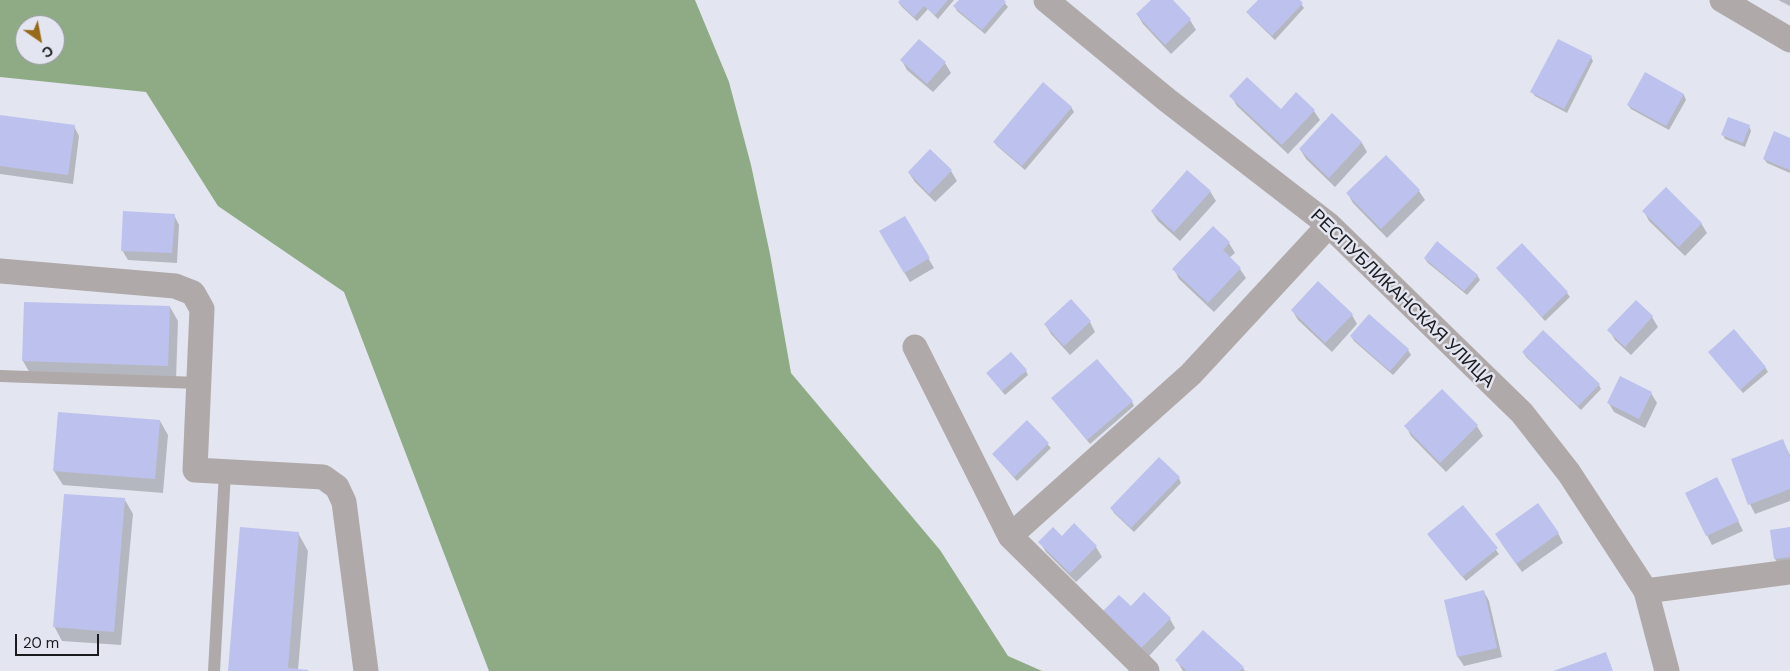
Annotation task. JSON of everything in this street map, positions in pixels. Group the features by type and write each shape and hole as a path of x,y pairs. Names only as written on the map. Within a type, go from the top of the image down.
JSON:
{"street":[{"name":"РЕСПУБЛИКАНСКАЯ УЛИЦА","path":"1046,0 1167,100 1329,225 1522,413 1569,473 1646,591 1667,671"},
{"path":"1722,0 1790,40"},
{"path":"1010,536 1191,374 1329,225"},
{"path":"0,271 175,286 193,292 202,309 195,470 323,477 338,487 344,502 366,671"},
{"path":"915,347 1010,536 1147,671"},
{"path":"1646,591 1790,572"}],"lane":[{"path":"0,376 199,383"},
{"path":"214,671 225,472"}],"green space":[{"path":"0,0 695,0 729,82 751,165 770,254 791,373 940,550 1008,656 1042,671 489,671 344,292 218,206 146,92 0,77"}],"building":[{"path":"900,0 948,0 935,15 924,6 914,17 898,2"},
{"path":"959,0 1004,0 1006,2 982,30 953,6"},
{"path":"1151,0 1173,0 1191,19 1165,45 1136,14"},
{"path":"1258,0 1300,0 1303,3 1272,36 1246,12"},
{"path":"919,39 946,62 927,84 900,60"},
{"path":"1558,39 1592,56 1564,109 1530,92"},
{"path":"1645,72 1684,94 1666,126 1627,105"},
{"path":"1247,77 1281,109 1296,92 1315,110 1282,145 1229,96"},
{"path":"1043,82 1072,107 1022,166 993,142"},
{"path":"1332,113 1362,142 1329,178 1299,149"},
{"path":"0,115 75,125 68,175 0,166"},
{"path":"1728,117 1750,125 1743,143 1721,135"},
{"path":"1774,131 1790,138 1790,170 1763,159"},
{"path":"930,149 952,170 929,194 908,172"},
{"path":"1386,155 1420,190 1381,229 1346,193"},
{"path":"1187,170 1211,191 1174,232 1151,211"},
{"path":"1666,187 1702,223 1679,247 1642,211"},
{"path":"123,211 175,214 172,253 121,251"},
{"path":"905,216 930,258 904,273 879,231"},
{"path":"1213,226 1230,242 1223,250 1241,268 1208,303 1172,269"},
{"path":"1437,241 1478,275 1464,291 1424,258"},
{"path":"1522,243 1568,292 1542,317 1496,268"},
{"path":"1318,281 1353,314 1325,343 1291,310"},
{"path":"1071,299 1091,321 1064,346 1044,324"},
{"path":"1636,300 1653,316 1625,347 1607,330"},
{"path":"24,302 170,306 168,366 22,361"},
{"path":"1369,314 1409,349 1390,371 1350,336"},
{"path":"1734,329 1766,367 1740,390 1708,352"},
{"path":"1543,330 1600,384 1578,406 1522,352"},
{"path":"1011,352 1027,370 1002,391 986,373"},
{"path":"1097,359 1133,401 1087,440 1051,398"},
{"path":"1620,376 1652,392 1639,419 1607,403"},
{"path":"1442,389 1478,425 1440,463 1404,426"},
{"path":"58,412 160,420 155,479 53,471"},
{"path":"1027,420 1049,443 1014,477 992,454"},
{"path":"1783,439 1790,458 1790,489 1748,505 1731,459"},
{"path":"1159,457 1180,477 1131,528 1110,508"},
{"path":"1717,477 1739,521 1706,536 1685,493"},
{"path":"64,494 125,498 114,632 53,627"},
{"path":"1538,503 1559,533 1516,564 1495,534"},
{"path":"1463,505 1498,548 1462,577 1427,534"},
{"path":"1074,523 1097,546 1070,573 1038,542 1053,527 1062,536"},
{"path":"240,527 299,532 288,668 308,671 228,671"},
{"path":"1790,527 1790,557 1774,559 1770,530"},
{"path":"1484,590 1497,648 1457,657 1444,600"},
{"path":"1144,592 1171,618 1141,648 1103,611 1119,595 1131,606"},
{"path":"1203,630 1244,667 1240,671 1187,671 1175,660"},
{"path":"1606,652 1613,671 1553,671"}]}
